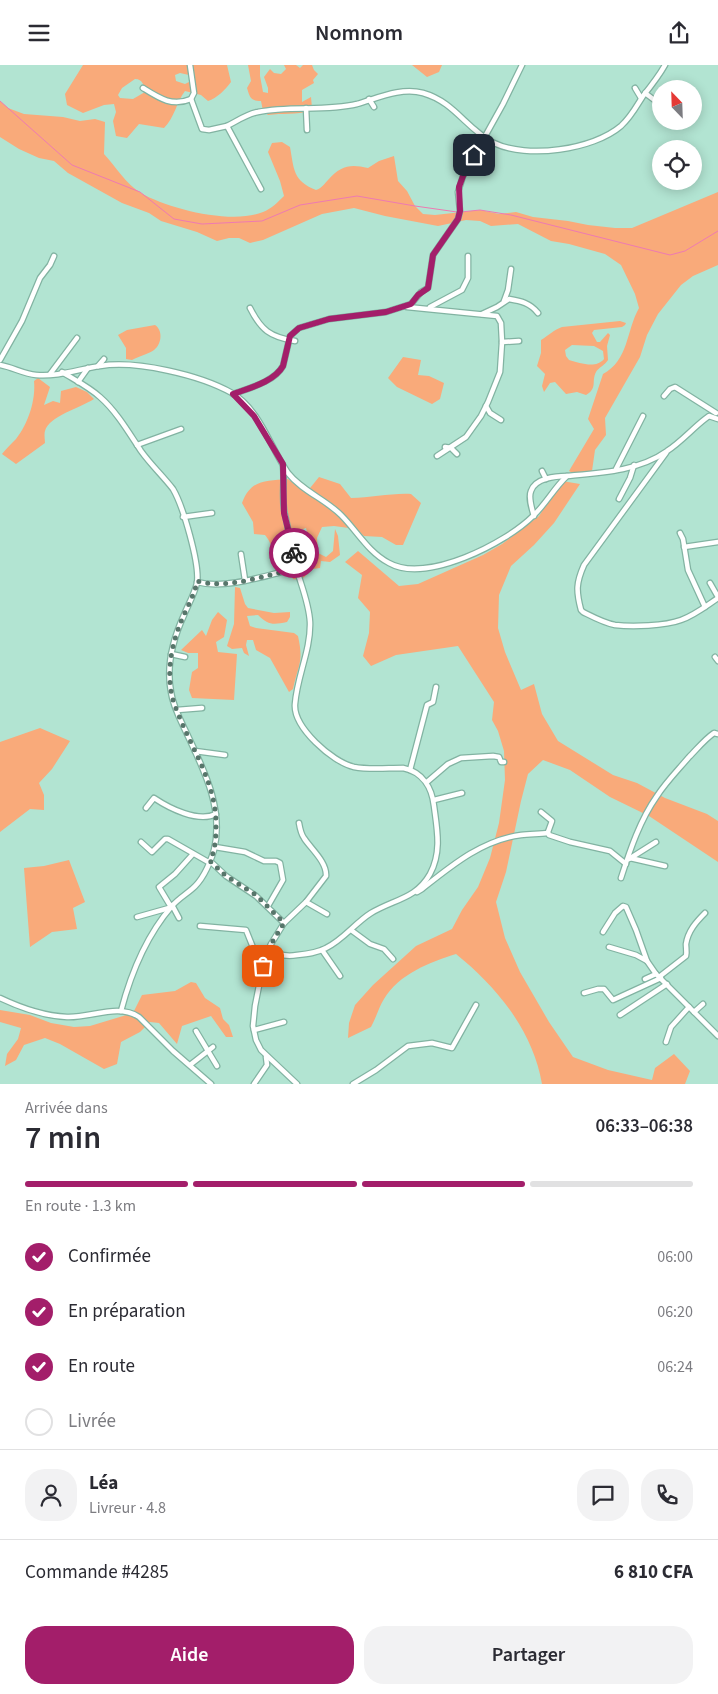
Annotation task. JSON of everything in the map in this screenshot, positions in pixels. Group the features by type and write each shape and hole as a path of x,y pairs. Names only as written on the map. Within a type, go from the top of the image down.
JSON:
{"street":[{"path":"190,65 194,93 191,99 204,130 227,126 258,112 348,105 392,94 409,92 420,93 444,102 485,138 494,143 525,151 578,146 599,139 619,128 629,119 665,65"},
{"path":"233,394 259,384 281,370 288,340 293,332 306,325 329,319 386,312 403,307 411,304 418,295 428,288 433,255 458,219 460,211 458,192 463,176 485,138 522,65"},
{"path":"143,88 165,101 173,103 191,99"},
{"path":"634,88 642,98"},
{"path":"645,93 652,98"},
{"path":"370,99 374,107"},
{"path":"306,108 307,130"},
{"path":"227,126 261,189"},
{"path":"0,360 22,321 40,277 50,265 54,256"},
{"path":"428,308 462,290 468,278 468,256"},
{"path":"504,302 511,269"},
{"path":"481,315 509,299 531,305 538,313"},
{"path":"403,307 497,316 499,319 502,341 500,372 486,405 466,437 437,456"},
{"path":"250,308 261,328 288,340 295,341"},
{"path":"50,374 77,338"},
{"path":"502,341 519,341"},
{"path":"98,366 104,359"},
{"path":"0,365 37,375 98,366 153,367 207,383 233,394 254,416 283,464 300,484 342,516 353,531 379,557 397,567 422,568 464,558 502,539 534,516 567,475"},
{"path":"78,382 88,368"},
{"path":"62,372 102,398 174,491 184,517 196,560 197,581 194,593 172,645 171,692 211,788 216,815 215,847 210,862 196,884 171,907 157,926 140,956 121,1011"},
{"path":"534,516 531,491 540,481 567,475 592,474 651,460 666,452 717,412 675,387 670,389 664,396"},
{"path":"486,405 490,413 501,420"},
{"path":"616,469 643,416"},
{"path":"709,417 718,419"},
{"path":"137,445 181,429"},
{"path":"445,447 451,448 457,454"},
{"path":"666,452 584,565 578,579 578,599 583,612 614,625 631,626 681,620 705,607 718,597 710,583"},
{"path":"283,464 284,513 310,621 309,641 296,693 296,717 318,744 346,764 360,767 410,770 427,782 434,800 438,839 437,857 430,875 416,892"},
{"path":"619,499 630,478 634,465"},
{"path":"542,471 546,479"},
{"path":"184,517 212,513"},
{"path":"680,533 692,581 705,607"},
{"path":"684,547 718,542"},
{"path":"241,554 245,580"},
{"path":"197,581 207,584 222,584 297,568"},
{"path":"171,654 185,657"},
{"path":"410,770 427,705 433,702 436,687"},
{"path":"177,710 202,708"},
{"path":"621,878 645,817 663,787 709,737 714,733 718,734"},
{"path":"195,751 225,755"},
{"path":"427,782 448,764 461,758 492,756 498,757 501,762 504,762"},
{"path":"434,800 462,793"},
{"path":"146,808 154,798 185,813 205,817 216,815"},
{"path":"541,811 552,821 548,833"},
{"path":"297,1084 265,1055 256,1039 254,1006 263,966 269,950 284,923 306,902 324,880 326,871 320,859 304,838 299,823"},
{"path":"269,950 288,957 329,947 369,914 422,889 466,856 487,845 519,835 548,833 570,842 610,851 628,861 665,867"},
{"path":"141,842 152,852 165,839 168,839 210,862 226,876 256,895 284,923"},
{"path":"628,861 656,842"},
{"path":"215,847 245,852 264,861 280,863 283,880 268,907"},
{"path":"179,918 159,887 175,874 193,854"},
{"path":"306,902 327,914"},
{"path":"603,931 616,913 624,906 634,925 647,961 659,976 718,1036"},
{"path":"137,917 171,907"},
{"path":"584,993 602,988 614,1000 659,976 686,956 686,942 689,933 704,913"},
{"path":"200,927 246,930 256,955 263,966"},
{"path":"351,929 370,944 384,949 393,959"},
{"path":"609,947 636,955 647,961"},
{"path":"322,950 340,976"},
{"path":"645,979 659,976"},
{"path":"620,1015 667,983"},
{"path":"0,998 32,1010 56,1016 79,1017 121,1011 133,1013 211,1084"},
{"path":"694,1012 703,1004"},
{"path":"353,1084 384,1065 408,1046 432,1043 452,1048 476,1005"},
{"path":"666,1042 668,1030 689,1007"},
{"path":"254,1030 284,1022"},
{"path":"196,1031 217,1066"},
{"path":"190,1065 213,1047"},
{"path":"254,1084 266,1065 265,1055"}],"shaded area":[{"path":"83,65 227,65 231,82 215,98 208,101 201,95 185,91 171,119 164,128 139,124 127,138 116,136 113,121 116,112 114,104 104,105 83,113 67,105 65,94","holes":["180,73 189,75 189,82 185,84 176,81 175,75","138,79 144,85 145,92 133,99 120,98 118,95 122,88"]},
{"path":"248,65 260,65 263,92 268,93 264,77 270,69 274,73 281,74 286,69 284,65 296,65 300,68 303,65 312,65 318,74 313,80 314,83 302,90 302,102 311,97 312,108 310,111 268,115 263,111 261,101 253,100 249,94 247,88 251,81"},
{"path":"412,65 442,65 439,72 427,77"},
{"path":"0,101 8,108 24,114 63,117 80,121 95,119 105,122 104,154 136,189 167,205 218,216 250,216 272,207 284,196 268,152 272,143 282,142 290,147 294,168 299,178 303,183 316,190 337,171 351,166 368,168 379,161 394,156 398,181 407,191 415,206 423,214 435,215 480,210 499,214 516,212 533,217 588,225 632,228 718,192 718,265 693,276 681,285 658,314 647,335 640,357 605,418 606,435 595,450 592,471 578,475 569,471 594,429 588,419 603,374 618,361 639,308 635,294 621,265 605,254 551,241 518,224 491,226 480,221 466,220 438,226 354,208 322,214 263,240 250,243 239,238 229,238 217,241 197,232 161,221 149,213 122,203 68,173 54,161 39,158 19,149 0,137"},
{"path":"620,321 626,323 622,327 594,330 592,333 597,342 600,342 608,333 610,335 607,346 608,360 596,372 592,390 586,395 577,392 566,394 555,382 550,383 544,392 542,386 545,374 537,366 541,353 541,340 562,327","holes":["572,345 594,346 603,351 604,359 597,364 578,363 569,360 566,356 565,350"]},
{"path":"155,325 158,327 160,334 160,341 157,347 132,360 126,359 126,348 118,335 127,330"},
{"path":"403,357 421,360 418,375 429,376 444,383 440,399 432,404 397,387 388,378"},
{"path":"38,378 50,387 44,405 53,401 60,403 61,391 76,387 87,392 94,399 52,421 45,431 45,443 16,464 2,454 16,439 24,426 34,396 34,381"},
{"path":"319,477 340,484 351,498 411,494 421,503 403,545 396,545 382,537 364,536 356,529 334,526 322,527 317,538 318,553 326,557 333,551 335,529 338,536 340,555 330,562 321,561 320,568 313,569 301,580 293,579 265,535 254,534 253,522 242,503 250,489 266,481 288,479 306,493","holes":["306,528 309,540 300,544 298,531"]},
{"path":"562,481 580,484 554,523 511,566 499,595 498,628 505,652 521,690 534,684 542,714 558,741 613,775 637,783 665,798 707,814 718,821 718,862 649,816 610,797 570,770 543,760 528,774 506,872 496,902 505,938 520,972 549,1022 573,1057 608,1070 652,1080 655,1068 674,1054 690,1071 685,1084 542,1084 531,1046 511,1011 485,981 456,954 416,970 398,983 384,999 371,1027 348,1038 349,1023 355,1005 373,985 416,946 452,929 478,887 490,858 499,823 505,780 504,751 498,731 492,720 494,702 458,646 396,655 371,666 363,656 369,633 370,612 358,598 362,575 345,562 358,551 399,586 418,584 483,555 502,544 539,516"},
{"path":"235,587 240,588 248,608 274,613 290,612 287,622 278,624 265,621 258,615 247,616 250,626 294,633 298,636 300,664 293,689 289,692 270,658 256,650 253,640 247,640 246,645 249,656 244,653 242,648 232,649 227,646 234,624"},
{"path":"218,612 227,620 224,637 216,642 218,652 237,654 234,700 192,698 189,690 192,672 198,668 198,653 188,653 181,650 202,630 206,636 212,620"},
{"path":"40,728 70,741 52,769 39,783 44,795 44,810 30,809 0,832 0,742"},
{"path":"69,860 85,902 73,908 77,929 52,932 30,947 24,868 44,866"},
{"path":"191,982 196,983 205,998 220,1008 223,1019 229,1025 233,1037 226,1037 211,1016 182,1026 177,1044 159,1023 150,1022 140,1032 121,1042 117,1064 104,1069 60,1044 45,1038 24,1045 16,1060 5,1066 7,1054 18,1039 21,1028 0,1022 0,1010 30,1015 51,1023 74,1027 90,1026 133,1013 142,995 175,991"}],"waterway":[{"path":"0,101 72,165 140,192 174,219 202,224 262,221 300,205 357,196 457,212"},
{"path":"461,212 480,210 511,215 670,255 685,251 718,231"}],"way so far":[{"path":"263,966 271,944 284,923 256,895 234,882 210,861 216,839 213,794 179,716 171,692 170,665 172,645 194,593 197,581 207,584 222,584 297,568 294,553"}],"route":[{"path":"294,553 284,513 283,464 254,416 233,394 248,389 277,374 283,366 288,340 293,332 299,328 329,319 386,312 414,302 418,295 428,288 429,271 433,255 458,219 460,211 459,187 467,166 474,155"}]}
